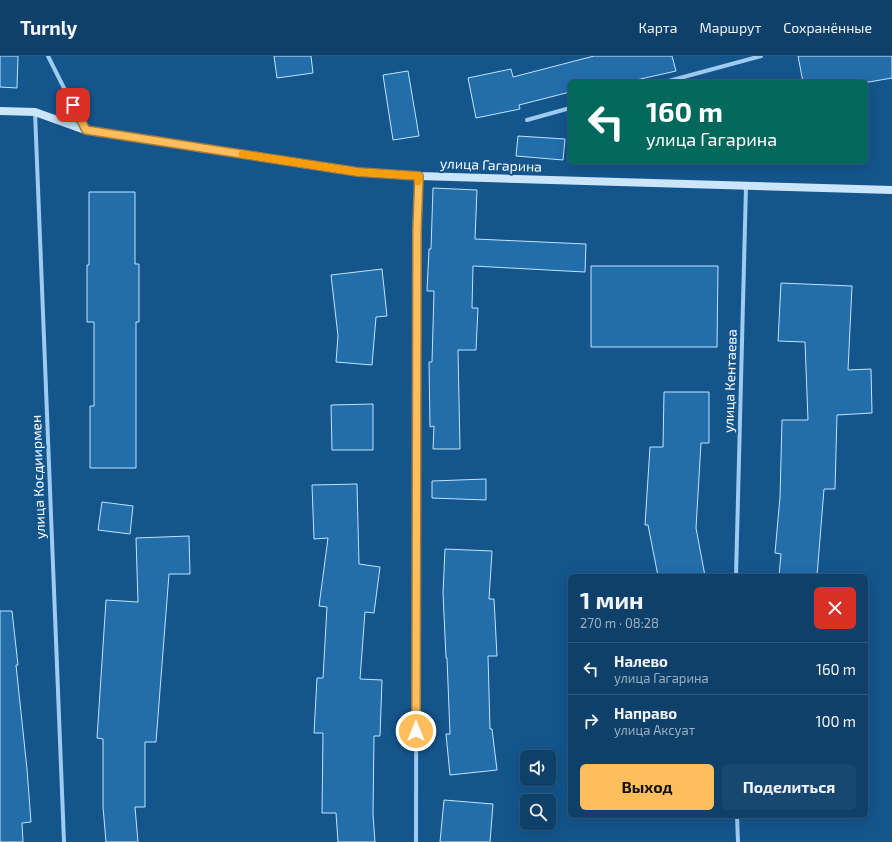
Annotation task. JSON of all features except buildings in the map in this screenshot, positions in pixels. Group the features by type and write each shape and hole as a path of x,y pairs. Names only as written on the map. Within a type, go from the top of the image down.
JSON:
{"main road":[{"name":"улица Гагарина","path":"0,111 35,112 86,130 358,172 419,176 892,190"}],"street":[{"path":"48,56 86,130"},
{"path":"672,80 761,56"},
{"path":"527,120 568,109"},
{"name":"улица Косдиирмен","path":"35,112 64,842"},
{"path":"416,842 417,221 419,176"},
{"name":"улица Кентаева","path":"736,574 746,186"},
{"path":"737,818 738,842"}],"slow traffic":[{"path":"242,154 358,172 419,176 418,182"}],"route":[{"path":"73,105 86,130 358,172 419,176 417,213 416,731"}]}
